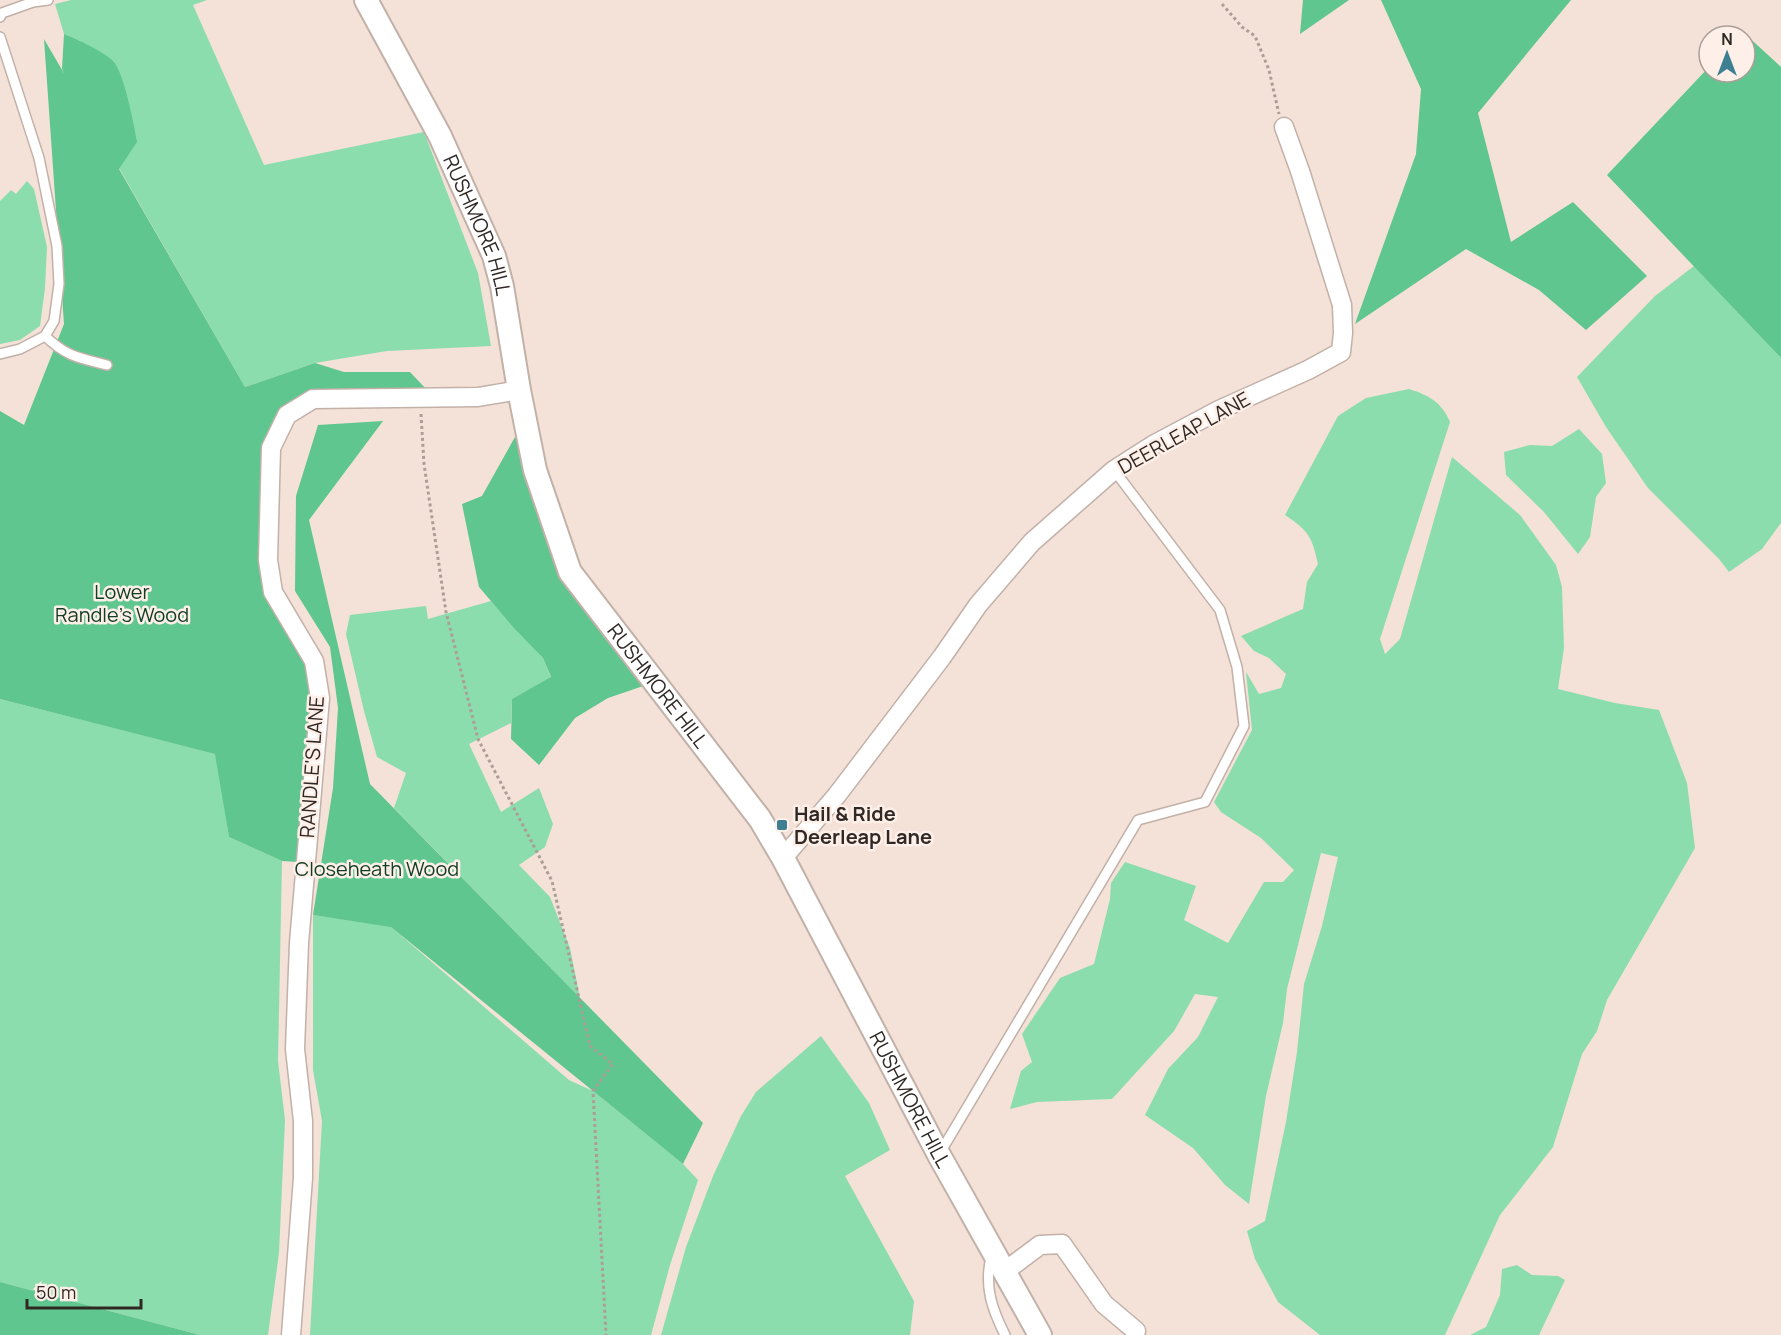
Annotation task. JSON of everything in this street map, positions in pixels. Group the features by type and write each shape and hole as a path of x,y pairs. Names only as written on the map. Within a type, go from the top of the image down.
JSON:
{"street":[{"name":"RUSHMORE HILL","path":"366,0 440,136 494,256 502,286 535,470 570,572 760,819 783,858 939,1155 1040,1335"},
{"name":"DEERLEAP LANE","path":"783,858 837,795 942,657 978,605 1025,550 1114,470 1153,445 1219,410 1308,370 1341,352 1342,305 1284,127"},
{"name":"RANDLE'S LANE","path":"291,1335 303,1178 303,1120 296,1049 299,943 320,698 314,661 273,592 268,560 271,448 287,415 313,399 478,397 519,390"},
{"path":"1004,1272 1040,1245 1062,1244 1104,1304 1136,1331"}],"lane":[{"path":"1,14 33,2 48,0"},
{"path":"0,37 39,158 57,246 59,284 54,321 45,336 20,349 0,354"},
{"path":"45,336 62,352 107,364"},
{"path":"939,1155 1138,820 1205,802 1244,726 1237,668 1220,610 1114,470"},
{"path":"992,1252 987,1284 1005,1335"}],"path":[{"path":"1222,4 1242,27 1255,36 1269,70 1278,112 1284,127"},
{"path":"421,397 424,464 446,612 478,739 552,881 590,1046 613,1064 593,1091 606,1335"}],"green space":[{"path":"71,0 207,0 193,5 264,165 424,132 478,273 491,346 387,351 315,363 245,387 119,168 80,41 64,34 55,4"},
{"path":"1303,0 1349,0 1300,34"},
{"path":"1381,0 1571,0 1478,113 1511,242 1573,202 1647,276 1586,330 1539,290 1466,249 1355,324 1416,154 1421,89"},
{"name":"Lower Randle's Wood","path":"64,34 103,54 117,67 128,99 137,142 119,169 245,387 315,363 344,372 410,372 427,390 282,409 260,559 264,594 307,665 312,706 298,862 282,861 229,837 215,754 0,699 0,411 24,425 64,324 44,39 65,75 62,69"},
{"path":"1757,45 1781,67 1781,358 1607,175 1697,80 1697,84 1757,84"},
{"path":"27,181 34,189 47,247 40,326 20,340 0,344 0,201 11,190 16,194"},
{"path":"1694,266 1781,358 1781,523 1762,549 1729,572 1719,559 1648,488 1606,427 1577,377 1655,296"},
{"path":"1409,389 1439,404 1450,422 1380,639 1385,654 1400,639 1452,457 1520,515 1556,565 1562,587 1564,648 1558,689 1615,703 1659,710 1687,783 1695,848 1607,1000 1597,1031 1582,1054 1553,1147 1500,1215 1445,1335 1320,1335 1278,1302 1255,1259 1247,1231 1265,1221 1286,1122 1297,1052 1304,984 1322,926 1338,857 1321,853 1287,989 1283,1023 1266,1096 1249,1204 1225,1185 1193,1148 1145,1115 1168,1069 1198,1037 1218,997 1195,994 1174,1031 1112,1099 1037,1102 1010,1109 1021,1071 1032,1062 1022,1034 1060,978 1094,964 1110,899 1111,883 1125,862 1196,886 1184,920 1228,943 1264,882 1283,882 1294,870 1261,838 1221,812 1214,802 1252,730 1246,672 1259,694 1281,688 1286,674 1269,658 1254,651 1241,636 1303,609 1307,582 1318,564 1308,535 1285,515 1338,416 1366,398"},
{"name":"Closeheath Wood","path":"383,421 309,520 370,784 703,1123 683,1164 391,927 313,915 333,788 338,708 330,647 295,591 296,496 318,425"},
{"path":"1579,429 1602,454 1606,483 1596,497 1590,537 1578,554 1544,512 1506,475 1504,452 1530,445 1552,446"},
{"path":"515,437 525,447 567,578 649,684 608,698 575,718 539,765 511,739 512,699 551,677 543,658 479,587 462,504 482,496"},
{"path":"491,601 543,658 551,678 512,699 511,723 469,744 501,812 539,788 553,824 545,847 519,865 550,897 570,948 580,998 394,808 406,773 377,757 346,634 350,615 426,606 428,619"},
{"path":"0,699 216,754 229,837 282,861 278,1061 285,1120 279,1253 268,1335 200,1335 0,1282"},
{"path":"313,915 390,926 569,1080 593,1091 683,1164 698,1180 670,1265 651,1335 310,1335 322,1121 313,1070"},
{"path":"821,1036 869,1103 890,1150 845,1176 914,1301 910,1335 661,1335 686,1247 713,1176 741,1116 756,1092"},
{"path":"1517,1265 1532,1275 1558,1276 1565,1280 1539,1335 1470,1335 1486,1327 1500,1295 1502,1269"},
{"path":"0,1282 200,1335 0,1335"}],"place":[{"name":"Hail & Ride Deerleap Lane","path":"782,825"}]}
